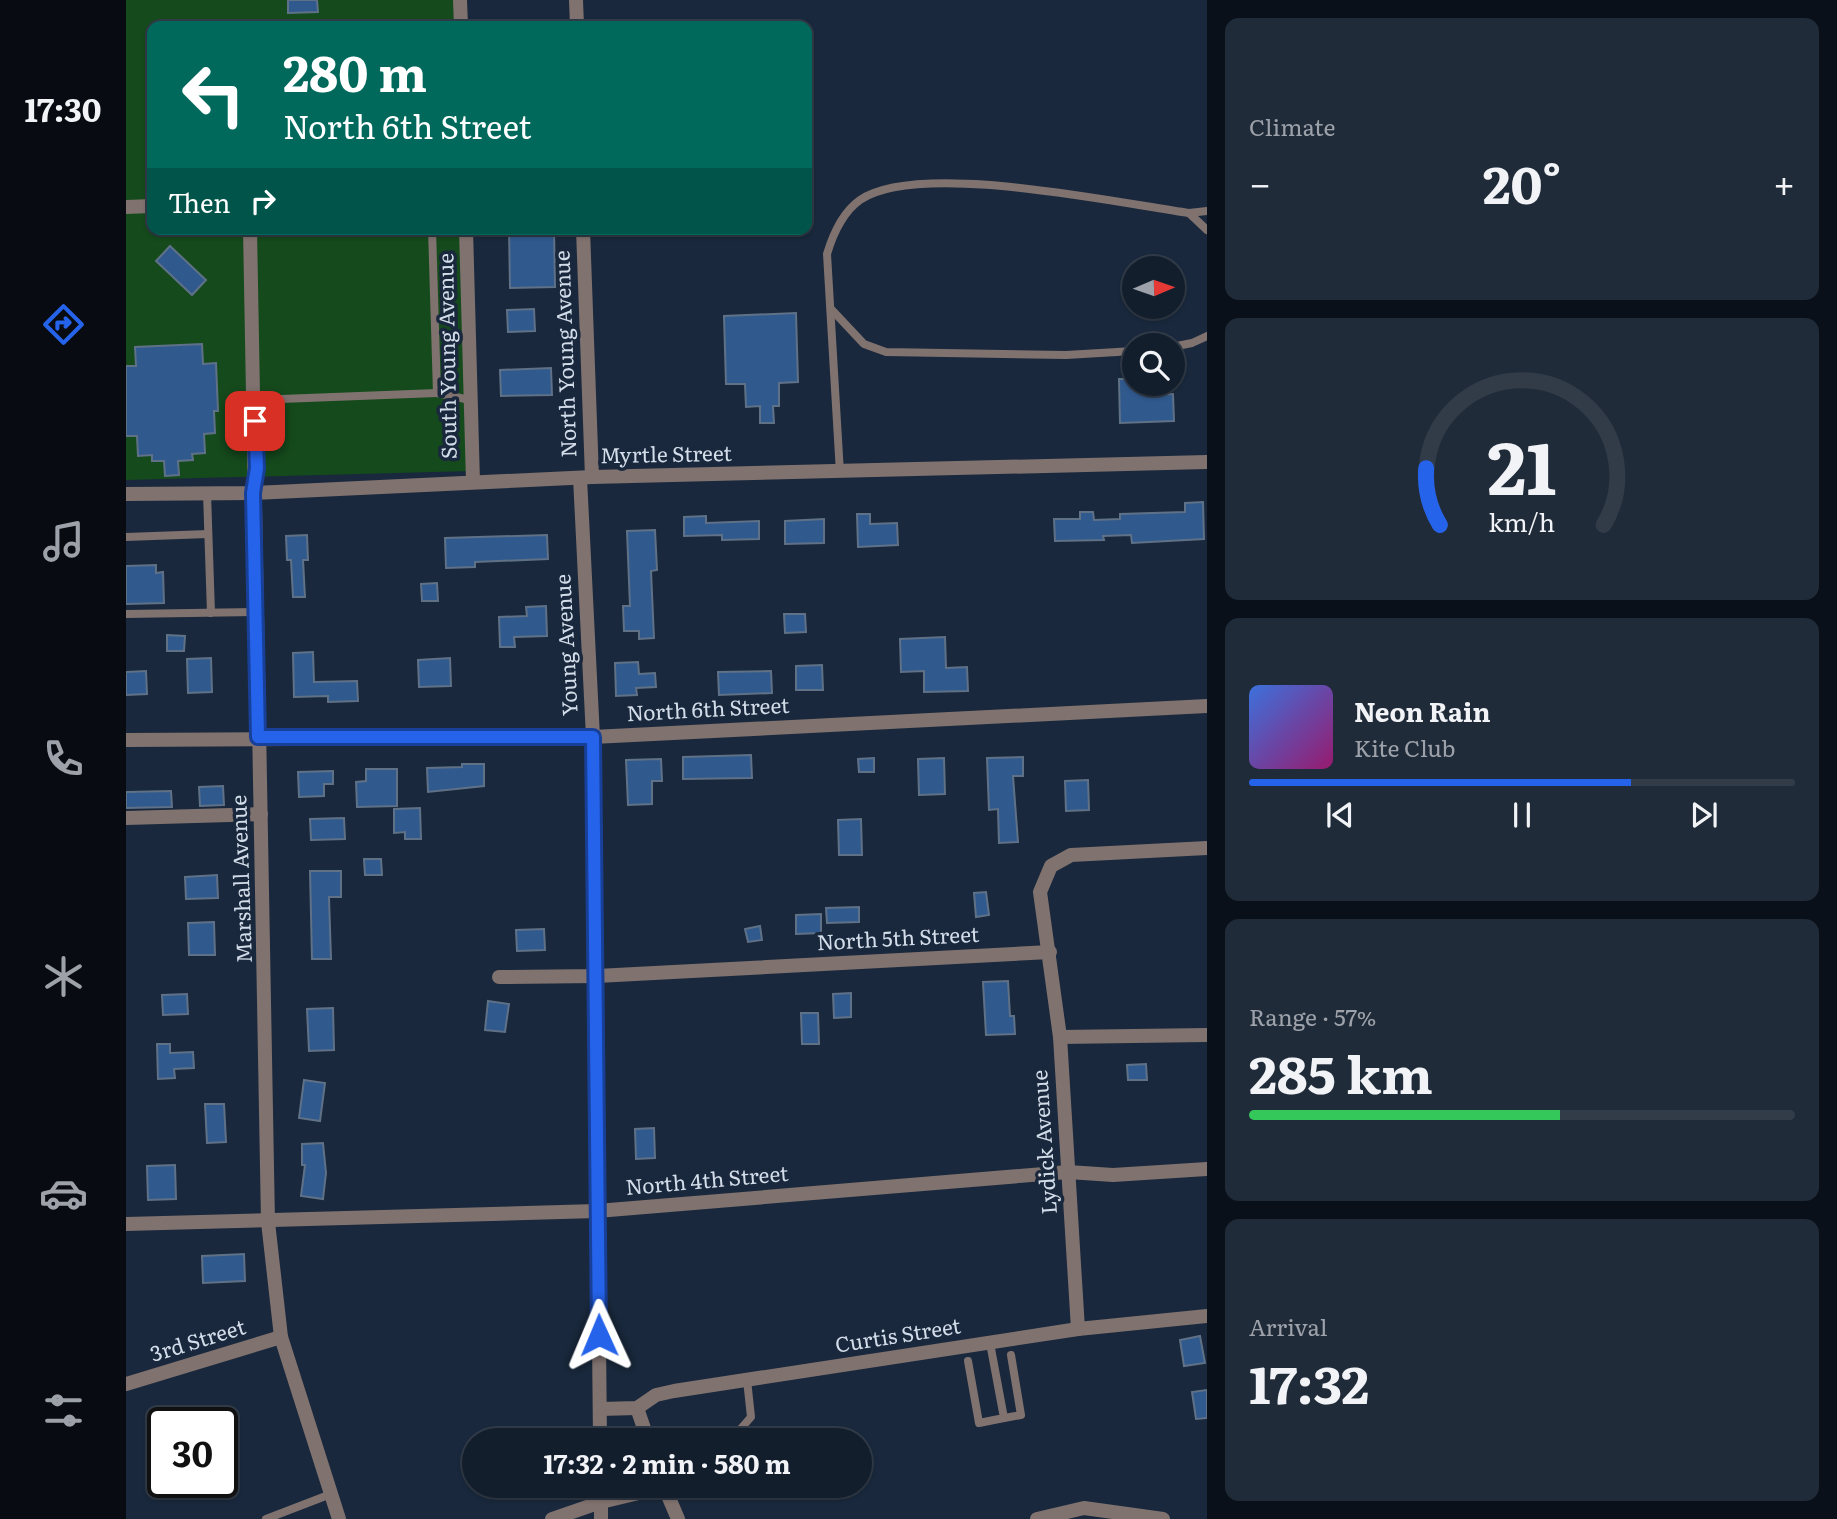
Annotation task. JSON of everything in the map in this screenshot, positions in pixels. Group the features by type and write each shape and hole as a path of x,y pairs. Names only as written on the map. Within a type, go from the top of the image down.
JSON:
{"street":[{"path":"460,0 461,21"},
{"path":"576,0 577,21"},
{"path":"126,206 147,206"},
{"name":"Marshall Avenue","path":"250,235 257,468 253,493 268,1222 281,1337 339,1519"},
{"name":"South Young Avenue","path":"466,235 472,482"},
{"name":"North Young Avenue","path":"583,235 586,477"},
{"name":"Myrtle Street","path":"126,494 253,493 586,477 840,473 1207,462"},
{"name":"Young Avenue","path":"586,477 597,976 600,1428"},
{"name":"North 6th Street","path":"126,740 258,737 593,737 1207,706"},
{"path":"126,818 261,814"},
{"path":"1050,953 1040,892 1051,866 1061,858 1071,855 1207,848"},
{"name":"North 5th Street","path":"499,977 597,976 1050,953"},
{"name":"Lydick Avenue","path":"1050,953 1060,1037 1078,1329"},
{"path":"1060,1037 1207,1035"},
{"name":"North 4th Street","path":"126,1224 597,1211 1068,1172 1113,1175 1207,1169"},
{"name":"Curtis Street","path":"600,1409 636,1408 656,1395 674,1391 1078,1329 1207,1316"},
{"name":"3rd Street","path":"126,1384 281,1337"},
{"path":"636,1408 644,1428"},
{"path":"601,1498 601,1519"},
{"path":"552,1519 617,1498"},
{"path":"670,1498 678,1519"},
{"path":"1037,1519 1084,1508 1163,1519"}],"lane":[{"path":"840,473 832,310 826,278 827,254 833,234 860,200 878,191 921,182 943,182 1131,203 1189,213 1207,211"},
{"path":"1189,213 1207,230"},
{"path":"432,235 437,393"},
{"path":"832,310 864,344 886,352 1066,355 1122,352"},
{"path":"1185,343 1207,336"},
{"path":"255,400 437,393 470,400"},
{"path":"207,494 211,612"},
{"path":"126,537 208,534"},
{"path":"126,614 255,612"},
{"path":"990,1343 1004,1418"},
{"path":"968,1361 979,1423 1021,1415 1012,1355"},
{"path":"741,1428 751,1417 747,1380"},
{"path":"266,1519 331,1494"}],"green space":[{"path":"126,0 457,0 458,21 147,21 147,235 464,235 472,471 126,480"}],"building":[{"path":"288,0 317,0 318,12 288,13"},
{"path":"509,235 554,235 555,287 510,288"},
{"path":"170,246 206,280 192,295 156,261"},
{"path":"534,309 535,331 508,332 507,310"},
{"path":"796,313 798,382 779,383 779,406 773,406 774,423 760,423 760,406 746,407 745,384 726,384 724,316"},
{"path":"202,344 203,364 216,363 218,411 214,411 215,433 204,434 205,453 192,454 193,460 178,461 179,475 165,476 164,461 152,461 152,455 138,456 137,436 126,436 126,366 136,366 135,347"},
{"path":"551,368 552,395 501,396 500,370"},
{"path":"1119,379 1122,379 1122,396 1173,396 1174,421 1120,423"},
{"path":"1203,502 1204,539 1132,543 1131,535 1103,536 1104,540 1055,541 1054,519 1080,519 1080,512 1093,512 1094,520 1120,519 1120,514 1185,512 1185,503"},
{"path":"857,514 870,514 870,524 897,523 898,545 858,547"},
{"path":"706,516 706,523 759,521 759,539 722,540 722,535 684,536 684,517"},
{"path":"824,519 824,543 785,544 785,521"},
{"path":"655,530 657,570 651,571 654,638 639,639 639,631 624,631 623,606 630,606 627,531"},
{"path":"307,535 308,560 303,560 305,597 293,597 291,560 287,560 286,536"},
{"path":"547,535 548,559 475,562 475,567 446,568 445,538"},
{"path":"156,565 156,573 163,572 164,603 126,604 126,566"},
{"path":"437,583 438,601 422,601 421,584"},
{"path":"546,606 547,636 514,637 515,647 500,647 499,617 527,616 526,607"},
{"path":"784,614 805,614 806,632 785,633"},
{"path":"167,635 185,636 184,651 167,651"},
{"path":"945,637 946,668 967,667 968,691 924,692 924,671 901,672 900,639"},
{"path":"313,652 314,682 357,681 358,701 328,702 328,696 294,697 293,653"},
{"path":"211,658 212,692 188,693 187,659"},
{"path":"450,658 451,686 419,687 418,660"},
{"path":"638,662 639,674 655,673 656,687 636,688 637,695 616,696 615,663"},
{"path":"822,665 823,690 796,690 796,666"},
{"path":"146,671 147,694 126,695 126,672"},
{"path":"771,671 772,693 719,695 718,672"},
{"path":"751,755 752,778 683,779 683,757"},
{"path":"1023,757 1023,776 1013,776 1018,842 999,843 998,809 989,810 987,758"},
{"path":"874,758 874,772 859,772 858,759"},
{"path":"944,758 945,794 919,795 918,759"},
{"path":"661,759 662,781 652,781 652,804 628,805 626,760"},
{"path":"462,764 484,764 484,786 428,792 427,768 462,767"},
{"path":"366,769 397,769 397,806 357,807 356,782 366,781"},
{"path":"333,771 333,784 324,784 324,796 299,797 298,772"},
{"path":"1088,780 1089,810 1066,811 1065,781"},
{"path":"223,786 224,805 200,806 199,787"},
{"path":"171,791 172,807 126,808 126,792"},
{"path":"420,808 421,839 405,839 405,832 394,833 394,809"},
{"path":"344,818 345,839 311,840 310,819"},
{"path":"861,819 862,855 839,855 838,820"},
{"path":"364,859 381,859 382,875 365,875"},
{"path":"310,871 341,871 341,897 329,897 331,959 312,959"},
{"path":"217,875 218,898 186,899 185,877"},
{"path":"986,892 989,915 976,917 974,893"},
{"path":"859,907 859,922 827,923 826,908"},
{"path":"821,914 821,933 796,934 796,915"},
{"path":"214,922 215,955 189,955 188,923"},
{"path":"760,926 762,940 748,942 745,929"},
{"path":"544,929 545,950 517,951 516,930"},
{"path":"1008,981 1010,1016 1014,1016 1015,1034 986,1035 983,982"},
{"path":"851,993 851,1017 834,1018 833,994"},
{"path":"187,994 188,1014 163,1015 162,995"},
{"path":"488,1001 509,1004 505,1032 485,1030"},
{"path":"333,1008 334,1050 309,1051 307,1009"},
{"path":"801,1013 818,1013 819,1044 802,1044"},
{"path":"157,1044 170,1044 170,1053 193,1052 194,1068 174,1069 175,1078 158,1079"},
{"path":"1146,1064 1147,1080 1128,1080 1127,1065"},
{"path":"304,1080 325,1083 320,1121 299,1118"},
{"path":"205,1104 224,1104 226,1142 207,1143"},
{"path":"654,1128 655,1158 636,1159 635,1129"},
{"path":"323,1143 326,1173 323,1199 301,1196 305,1165 302,1165 302,1144"},
{"path":"175,1165 176,1199 148,1200 147,1166"},
{"path":"244,1254 245,1281 203,1283 202,1256"},
{"path":"1200,1336 1205,1363 1184,1366 1180,1340"},
{"path":"1207,1390 1207,1418 1196,1419 1192,1392"}],"route":[{"path":"255,421 257,468 253,493 258,737 593,737 599,1335"}]}
